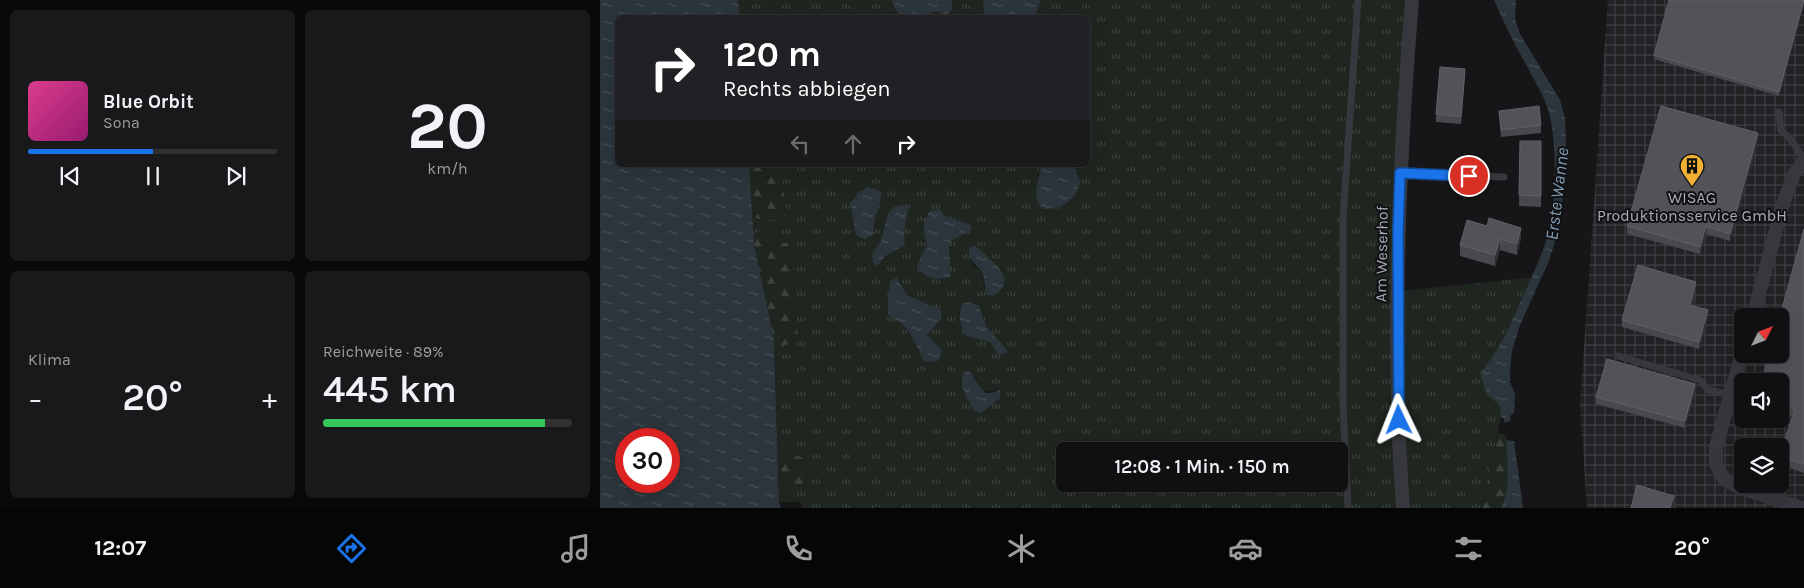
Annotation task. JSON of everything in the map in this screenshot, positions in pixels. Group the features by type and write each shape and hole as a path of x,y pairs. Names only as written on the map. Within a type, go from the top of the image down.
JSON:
{"street":[{"name":"Am Weserhof","path":"1403,508 1398,403 1398,233 1400,173 1412,0"},
{"path":"1755,308 1783,204 1794,174 1804,160"},
{"path":"1739,363 1716,447 1716,464 1724,479 1738,487 1802,508"}],"lane":[{"path":"1348,508 1343,405 1343,219 1358,0"},
{"path":"1779,112 1782,131 1789,137 1804,160"},
{"path":"1400,173 1504,177"},
{"path":"1618,356 1700,380 1708,390 1731,395"}],"shaded area":[{"path":"1608,0 1804,0 1804,508 1587,508 1580,406"}],"green space":[{"path":"738,0 892,0 896,12 901,15 740,15"},
{"path":"952,0 983,0 984,15 929,15 936,11 952,10"},
{"path":"1041,0 1408,0 1399,508 803,508 800,502 779,502 779,487 807,479 803,458 792,453 786,446 777,445 775,358 782,356 784,345 792,344 798,336 789,243 775,243 760,231 753,235 752,216 762,221 786,215 781,167 1042,167 1044,209 1058,208 1070,198 1081,182 1074,167 1090,167 1090,15 1036,15","holes":["860,192 875,219 875,227 854,228 850,204","908,214 904,227 904,245 887,255 882,262 877,245 881,242 886,220","945,217 967,223 970,231 951,241 949,247 951,276 936,279 925,273 918,265 927,245","975,247 1001,270 984,289 983,275 971,262","890,282 901,283 907,295 941,319 927,335 942,350 919,353 914,341 903,325 888,315","963,304 979,306 986,326 1007,350 1007,353 998,355 990,342 961,325 959,312","975,377 984,391 999,390 974,411 963,390 960,379"]},
{"path":"749,167 781,167 786,215 766,221 752,216"},
{"path":"760,231 775,243 789,243 798,336 792,344 784,345 782,356 775,358 774,340 754,244 753,235"},
{"path":"1532,277 1492,360 1480,373 1485,390 1500,407 1501,417 1482,508 1410,508 1404,409 1403,291"},
{"path":"1498,433 1506,435 1507,491 1501,508 1482,508"},
{"path":"777,445 786,446 792,453 803,458 807,479 805,486 793,487 786,484 779,487"}],"water":[{"path":"600,0 738,0 740,15 615,15 615,167 749,167 754,244 774,340 779,502 781,508 600,508"},
{"path":"892,0 952,0 952,10 946,15 936,11 927,15 900,15 894,8"},
{"path":"983,0 1041,0 1036,15 984,15"},
{"name":"Erste Wanne","path":"1494,0 1516,0 1515,19 1520,34 1560,100 1565,118 1566,142 1565,179 1560,220 1548,263 1520,325 1512,351 1510,382 1515,394 1514,413 1510,416 1511,421 1504,423 1500,407 1485,390 1480,373 1491,359 1504,336 1534,273 1545,244 1553,206 1555,157 1552,126 1545,101"},
{"path":"1041,167 1074,167 1081,182 1075,194 1067,203 1050,209 1043,209 1039,204 1036,188"},
{"path":"868,187 882,193 873,235 865,239 857,236 850,203 860,192"},
{"path":"908,205 904,234 905,245 887,255 877,266 873,262 873,252 881,241 888,213 894,207"},
{"path":"939,209 947,217 972,226 970,231 951,241 949,248 951,276 936,279 927,276 917,265 927,245 924,232 925,220 929,212"},
{"path":"975,246 995,264 1005,279 1003,286 993,296 987,295 983,275 969,256 970,247"},
{"path":"897,278 907,295 941,310 941,319 927,335 942,350 938,361 925,362 906,328 888,315 890,281"},
{"path":"970,302 979,306 986,326 1007,350 1007,353 998,355 990,342 966,336 961,324 960,312 963,303"},
{"path":"969,371 985,392 989,393 1000,390 1000,398 981,413 974,411 962,387 964,372"},
{"path":"1506,440 1514,441 1523,508 1501,508 1507,483"}],"building":[{"path":"1669,0 1804,0 1779,92 1654,55"},
{"path":"1440,67 1465,69 1461,117 1436,114"},
{"path":"1539,106 1541,125 1501,130 1499,111"},
{"name":"WISAG Produktionsservice GmbH","path":"1661,106 1758,133 1730,234 1706,226 1700,247 1627,226"},
{"path":"1520,141 1541,141 1541,196 1519,195"},
{"path":"1489,218 1521,228 1517,244 1500,239 1495,255 1460,245 1467,220 1487,226"},
{"path":"1804,229 1804,464 1789,460 1789,438 1785,438 1795,409 1789,407 1789,373 1764,373 1767,363 1789,363 1789,308 1782,308"},
{"path":"1638,265 1696,282 1690,305 1708,310 1699,342 1622,320"},
{"path":"1607,359 1695,384 1685,421 1596,397"},
{"path":"1637,485 1674,496 1670,508 1631,508"}],"place":[{"name":"WISAG Produktionsservice GmbH","path":"1692,187"}],"route":[{"path":"1399,420 1398,233 1400,173 1469,176"}]}
